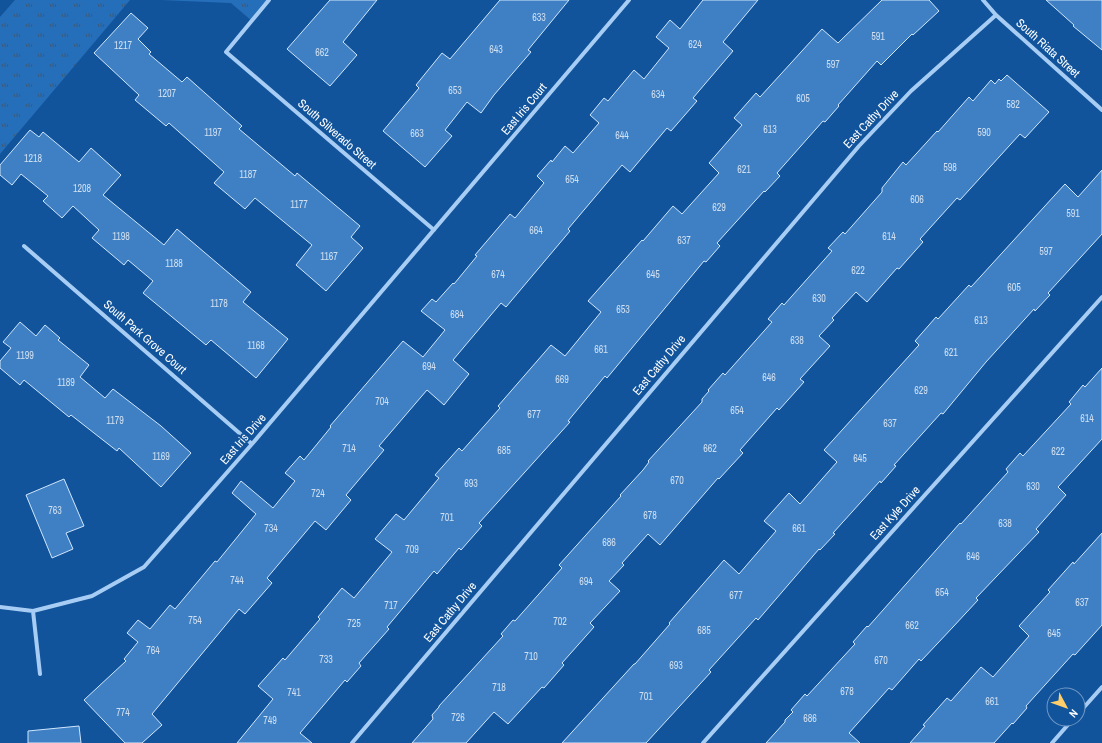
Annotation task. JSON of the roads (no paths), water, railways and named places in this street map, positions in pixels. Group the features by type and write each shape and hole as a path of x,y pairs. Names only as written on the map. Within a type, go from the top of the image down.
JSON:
{"street":[{"name":"South Silverado Street","path":"269,0 226,52 434,230"},
{"name":"East Iris Court","path":"434,230 629,0"},
{"name":"South Riata Street","path":"982,0 996,15 1102,110"},
{"name":"East Cathy Drive","path":"352,743 858,146 911,91 996,15"},
{"name":"East Iris Drive","path":"33,611 92,596 144,567 252,444 434,230"},
{"name":"South Park Grove Court","path":"24,246 252,444"},
{"name":"East Kyle Drive","path":"703,743 1102,297"},
{"path":"0,607 33,611 40,674"},
{"path":"1086,705 1102,687"},
{"path":"1052,743 1066,727"}]}
